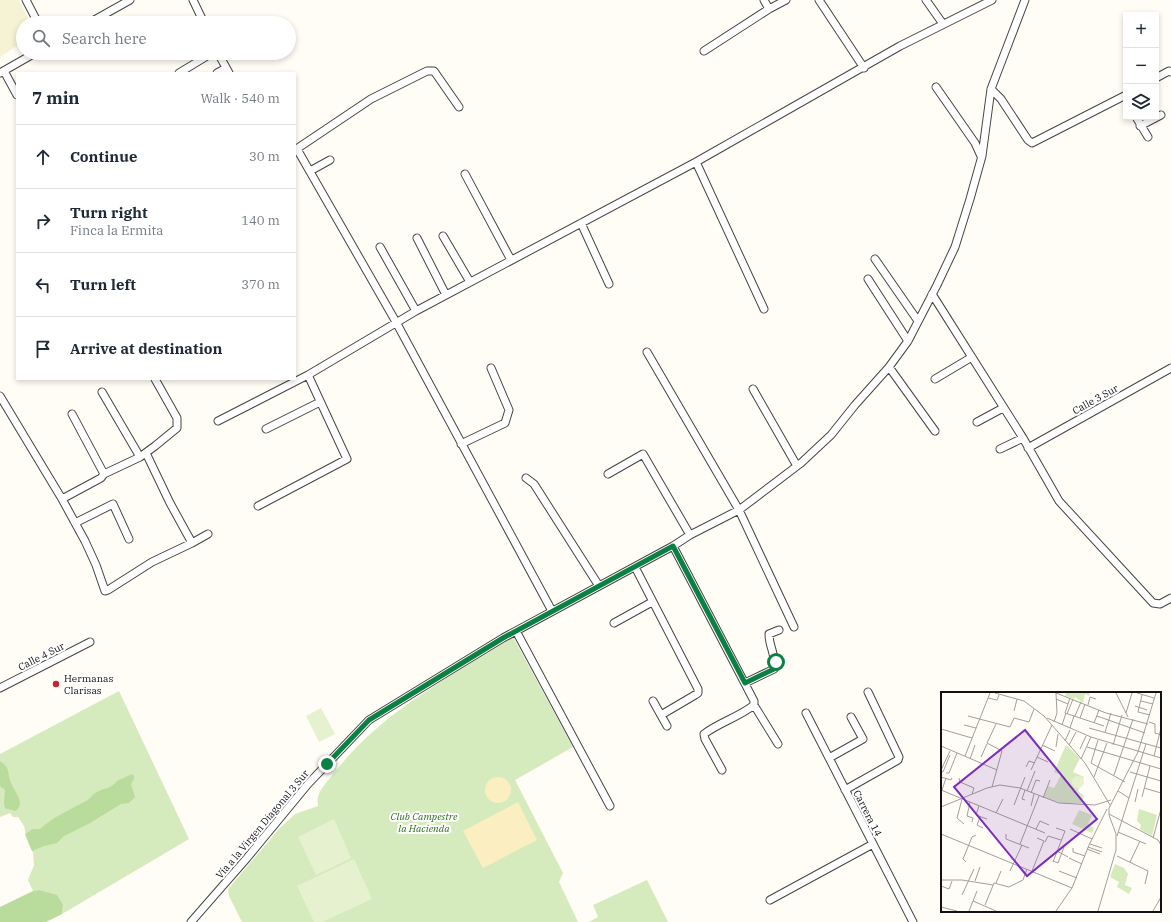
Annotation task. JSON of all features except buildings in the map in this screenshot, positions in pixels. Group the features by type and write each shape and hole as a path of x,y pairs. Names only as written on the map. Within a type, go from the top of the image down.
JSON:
{"street":[{"path":"26,0 34,16"},
{"path":"101,16 130,0"},
{"path":"193,0 201,16"},
{"path":"764,0 769,9"},
{"path":"704,51 769,9 786,0"},
{"path":"819,0 864,68"},
{"path":"926,0 944,24"},
{"path":"218,422 308,375 416,311 696,162 864,68 900,46 992,0"},
{"name":"Vía a la Virgen Diagonal 3 Sur","path":"191,922 247,858 308,784 369,720 503,638 635,567 690,535 739,510 797,466 831,435 889,367 908,341 955,247 982,156 991,89 1025,0"},
{"path":"16,93 2,72 23,60"},
{"path":"181,72 200,60"},
{"path":"222,60 227,70"},
{"path":"458,107 434,71 427,71 371,98 296,150 310,171 396,322 552,611"},
{"path":"1159,76 1169,71 1171,72"},
{"path":"936,87 975,143 982,156"},
{"path":"991,89 1001,99 1028,140 1032,143 1123,98"},
{"path":"1140,126 1162,115"},
{"path":"1137,120 1148,137"},
{"path":"310,171 330,160"},
{"path":"696,162 764,309"},
{"path":"465,174 511,260"},
{"path":"581,223 608,284"},
{"path":"443,236 470,282"},
{"path":"417,238 446,295"},
{"path":"380,247 416,311"},
{"path":"875,259 918,321"},
{"path":"868,279 908,341"},
{"path":"932,294 1023,438 1062,505 1153,604 1160,604 1171,598"},
{"path":"647,352 739,510 794,627"},
{"path":"935,379 972,357"},
{"path":"889,367 935,431"},
{"path":"461,444 505,423 509,410 491,368"},
{"name":"Calle 3 Sur","path":"1028,448 1171,368"},
{"path":"258,506 347,459 308,375"},
{"path":"62,499 101,478 104,474 140,457 177,428 177,418 156,380"},
{"path":"753,389 797,466"},
{"path":"102,392 140,457"},
{"path":"0,398 62,499 96,564 105,591 152,562 208,534"},
{"path":"266,429 320,402"},
{"path":"977,422 1003,408"},
{"path":"72,414 104,474"},
{"path":"1000,449 1023,438"},
{"path":"146,453 170,503 192,543"},
{"path":"608,474 643,454 690,535"},
{"path":"526,478 534,484 599,586"},
{"path":"75,523 113,504 129,539"},
{"path":"673,546 745,683 754,701 754,705 778,744"},
{"path":"635,567 698,688 698,693 695,696 661,715"},
{"path":"614,622 652,602"},
{"path":"745,683 774,669 776,662 769,641 769,634 779,630"},
{"path":"516,631 610,806"},
{"name":"Calle 4 Sur","path":"0,688 90,642"},
{"path":"845,790 898,760 900,756 868,692"},
{"path":"653,701 666,726"},
{"path":"722,770 705,739 704,734 747,711 754,705"},
{"name":"Carrera 14","path":"806,713 913,922"},
{"path":"829,758 863,739 851,717"},
{"path":"770,900 873,844"}],"shaded area":[{"path":"0,0 19,0 27,16 16,16 16,47 0,57"}],"green space":[{"name":"Club Campestre la Hacienda","path":"513,637 573,747 515,780 563,873 559,882 578,922 242,922 229,896 228,889 279,829 295,814 318,806 318,798 322,788 353,751 373,731 395,713 441,681"},
{"path":"119,691 189,839 62,914 63,905 39,890 33,891 28,880 34,865 33,853 27,840 24,826 18,817 13,817 10,813 0,817 0,754"},
{"path":"321,708 335,734 319,742 306,716"},
{"path":"0,761 7,769 11,783 19,797 20,805 15,811 5,808 5,790 0,786"},
{"path":"132,774 134,779 131,784 135,797 129,803 121,804 90,823 64,836 57,843 32,851 25,834 33,829 40,829 56,817 87,800 95,793 110,787 117,781"},
{"path":"334,819 351,858 316,875 298,837"},
{"path":"354,859 372,899 322,922 314,922 297,886"},
{"path":"647,880 668,922 589,922 598,917 593,905"},
{"path":"39,890 57,895 63,905 62,914 46,922 0,922 0,907 33,891"}],"sand":[{"path":"498,777 507,781 511,790 507,799 498,803 489,799 485,790 489,781"},
{"path":"518,802 537,840 483,868 463,831"}],"place":[{"name":"Hermanas Clarisas","path":"56,684"}],"route":[{"path":"327,764 369,720 503,638 673,546 745,683 774,669 776,662"}]}
